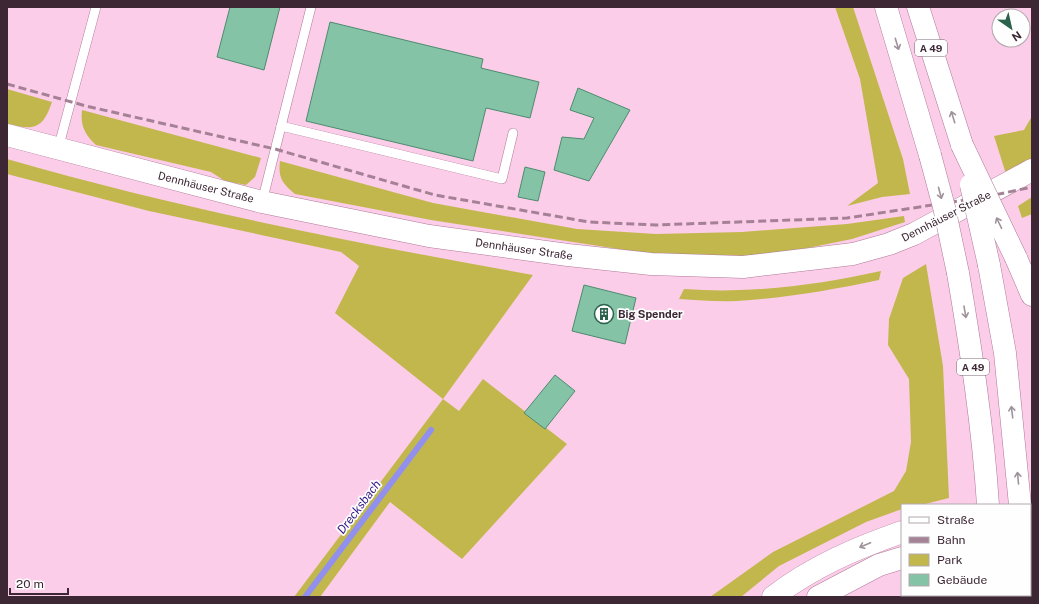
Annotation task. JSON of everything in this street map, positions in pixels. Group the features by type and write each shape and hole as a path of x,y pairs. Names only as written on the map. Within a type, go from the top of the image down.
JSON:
{"main road":[{"name":"A 49","path":"886,7 930,155 944,207 958,273 985,460 988,504"},
{"name":"A 49","path":"918,7 962,146 989,266 1005,352 1016,451 1020,504"},
{"name":"Dennhäuser Straße","path":"7,135 262,202 429,236 568,255 651,264 743,267 853,254 889,244 914,234 1032,170"},
{"path":"962,146 1016,258 1032,295"},
{"path":"773,597 790,584 829,561 868,544 901,532"},
{"path":"818,597 879,565 901,558"}],"lane":[{"path":"57,149 96,7"},
{"path":"262,202 311,7"},
{"path":"281,126 502,179 513,133"}],"green space":[{"path":"835,7 853,7 903,159 910,194 882,197 847,206 878,183 860,79"},
{"path":"7,89 52,102 49,111 41,122 31,127 8,124"},
{"path":"82,110 261,158 255,177 246,185 225,181 211,172 96,145 84,129"},
{"path":"1032,116 1032,158 1006,174 994,136 1024,130"},
{"path":"7,159 137,194 268,224 533,275 443,399 335,313 359,266 341,252 149,211 7,174"},
{"path":"280,161 433,203 577,229 656,234 742,232 847,224 904,216 905,222 852,239 798,250 742,256 651,254 431,220 295,194 287,187 280,176"},
{"path":"1032,197 1032,214 1022,218 1018,206"},
{"path":"926,264 943,366 949,498 925,504 901,504 901,509 866,522 779,566 741,597 710,597 773,552 894,491 906,471 911,442 909,379 888,345 889,319 903,278"},
{"path":"881,271 879,280 791,296 730,301 679,299 684,289 725,290 775,288 829,281"},
{"path":"483,379 567,444 462,559 390,502 320,597 294,597 443,399 459,411"}],"building":[{"path":"230,7 280,7 264,70 217,57"},
{"path":"330,22 483,59 481,68 539,82 530,118 486,108 473,161 306,121"},
{"path":"578,88 630,110 589,181 554,170 562,137 584,139 594,118 570,110"},
{"path":"525,167 545,172 538,201 518,197"},
{"name":"Big Spender","path":"584,285 636,298 625,344 572,331"},
{"path":"555,375 575,391 545,429 524,413"}],"waterway":[{"name":"Drecksbach","path":"305,597 431,430"}],"railway":[{"path":"7,84 86,106 275,149 435,195 589,222 656,225 847,218 985,197 1032,187"}],"place":[{"name":"Big Spender","path":"604,314"}]}
